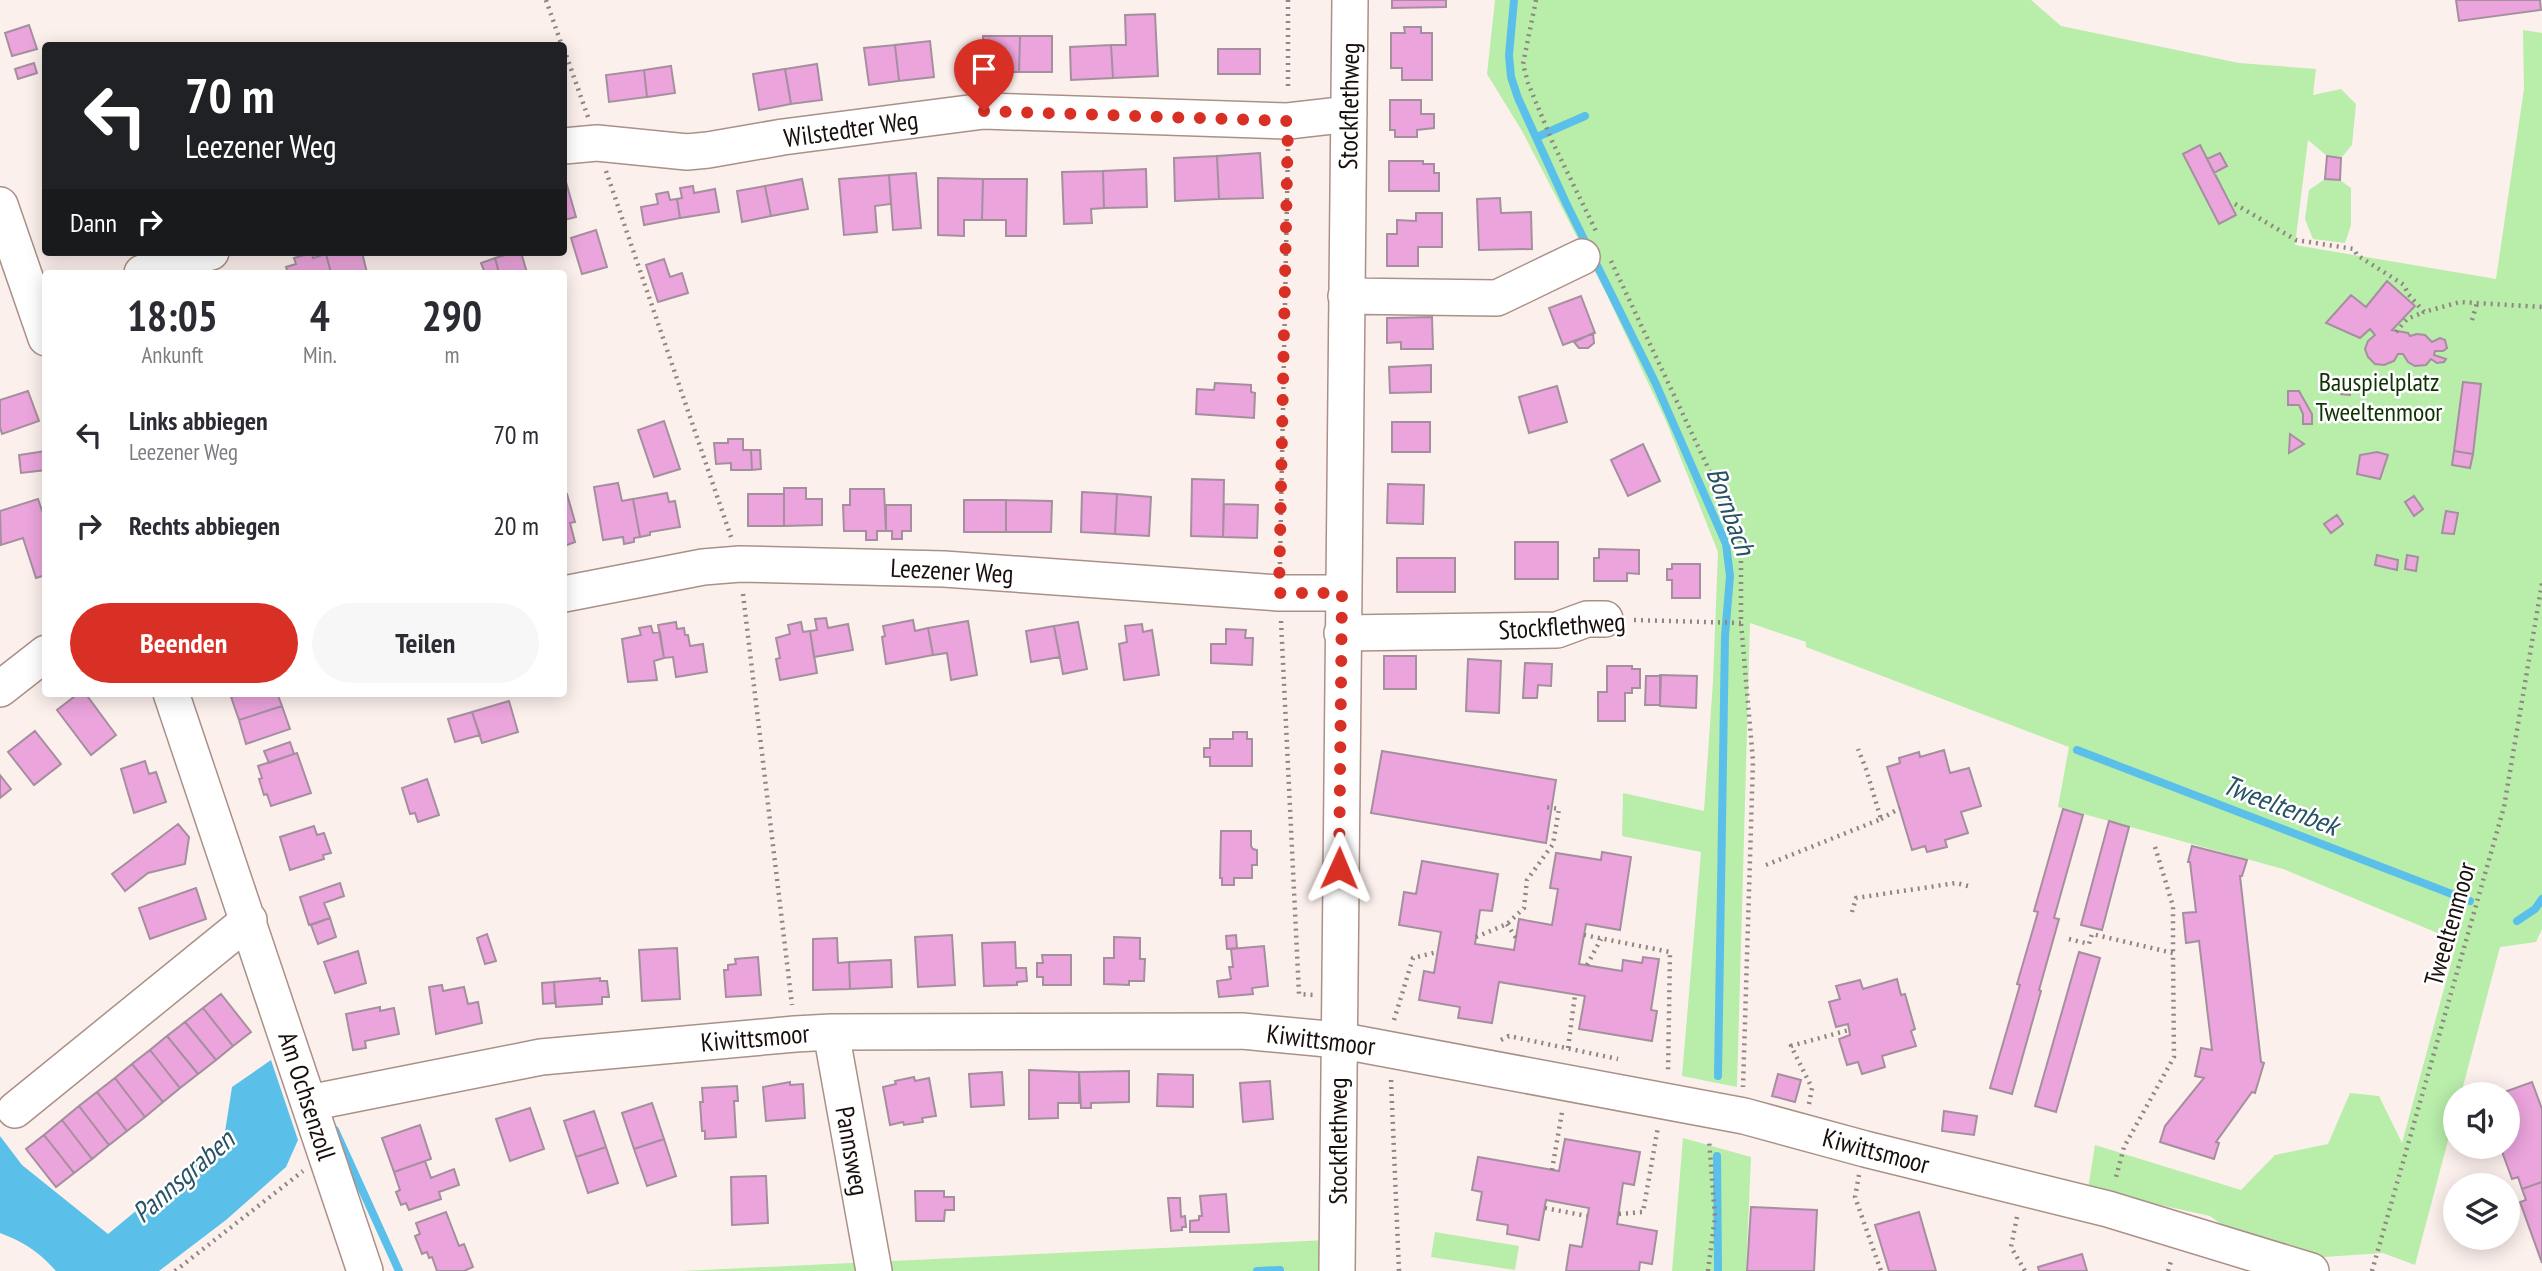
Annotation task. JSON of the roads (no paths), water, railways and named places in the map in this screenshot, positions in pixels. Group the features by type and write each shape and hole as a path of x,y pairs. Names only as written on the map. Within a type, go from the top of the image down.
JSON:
{"street":[{"name":"Stockflethweg","path":"1336,1271 1350,0"},
{"name":"Wilstedter Weg","path":"580,144 687,152 984,111 1288,121 1349,114"},
{"path":"0,205 40,304"},
{"path":"1346,296 1497,298 1596,250"},
{"path":"152,270 198,256"},
{"name":"Leezener Weg","path":"567,593 703,567 740,564 944,569 1279,593 1342,593"},
{"name":"Stockflethweg","path":"1342,633 1557,630 1587,619 1605,619"},
{"path":"0,689 42,656"},
{"name":"Am Ochsenzoll","path":"172,697 365,1271"},
{"path":"15,1111 249,920"},
{"name":"Kiwittsmoor","path":"309,1103 541,1057 795,1034 1242,1031 1338,1040 1730,1113 2108,1209 2311,1271"},
{"name":"Pannsweg","path":"831,1032 874,1271"}],"water":[{"path":"271,1060 298,1140 286,1167 226,1220 159,1271 56,1271 31,1248 0,1233 0,1136 22,1165 108,1234 224,1138 232,1087"}],"waterway":[{"name":"Bornbach","path":"1514,0 1509,55 1511,77 1518,98 1566,203 1655,382 1726,544 1730,576 1725,636 1718,1076"},
{"path":"1537,137 1585,116"},
{"name":"Tweeltenbek","path":"2077,750 2470,901"},
{"name":"Tweeltenbek","path":"2517,921 2535,909 2542,899"},
{"name":"Pannsgraben","path":"335,1130 399,1271"},
{"name":"Bornbach","path":"1717,1156 1718,1271"},
{"name":"Pannsgraben","path":"1257,1271 1280,1270"}],"park label":[{"name":"Bauspielplatz Tweeltenmoor","path":"2379,397"}]}
